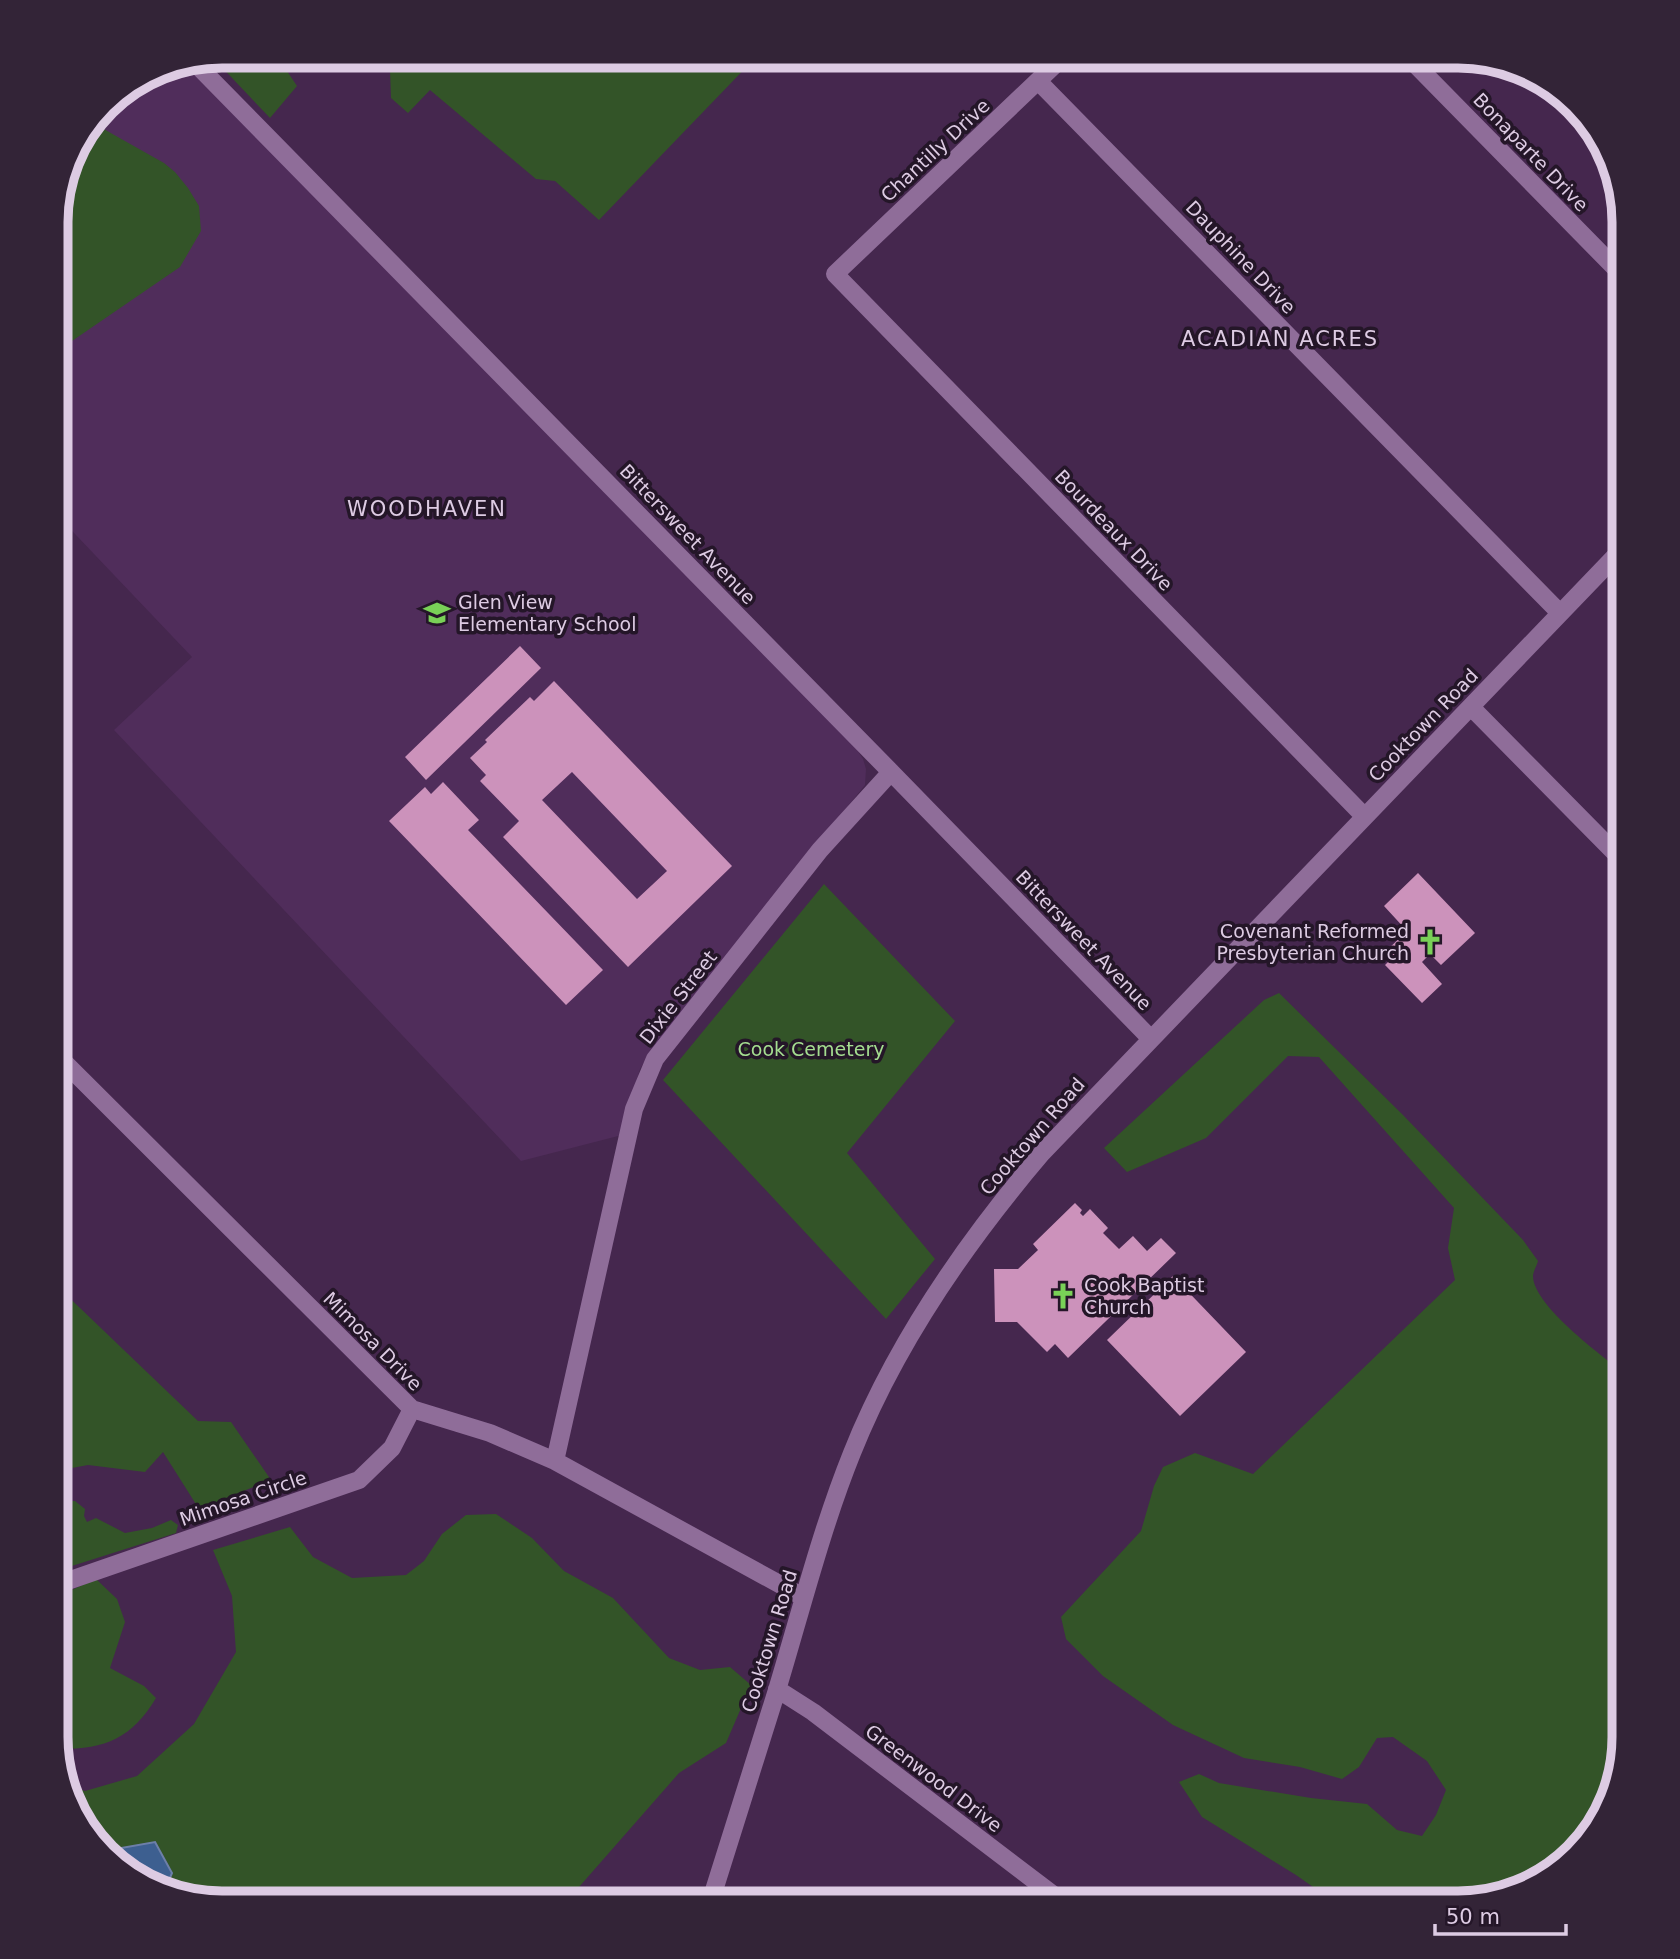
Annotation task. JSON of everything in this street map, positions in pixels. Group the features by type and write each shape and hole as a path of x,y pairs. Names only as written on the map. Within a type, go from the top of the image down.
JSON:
{"street":[{"name":"Chantilly Drive","path":"835,274 1050,69"},
{"name":"Bonaparte Drive","path":"1420,69 1612,265"},
{"name":"Bittersweet Avenue","path":"202,70 1150,1038"},
{"name":"Dauphine Drive","path":"1038,81 1560,613"},
{"name":"Bourdeaux Drive","path":"835,274 1364,816"},
{"name":"Cooktown Road","path":"714,1891 803,1597 852,1452 887,1379 949,1274 1002,1199 1042,1153 1612,559"},
{"path":"1471,706 1612,850"},
{"name":"Dixie Street","path":"555,1461 634,1109 655,1059 820,850 891,772"},
{"name":"Mimosa Drive","path":"68,1066 412,1409 490,1433 555,1461 803,1597"},
{"name":"Mimosa Circle","path":"68,1581 359,1480 392,1448 412,1409"},
{"name":"Greenwood Drive","path":"777,1689 813,1712 1048,1891"}],"shaded area":[{"name":"Glen View Elementary School","path":"191,71 852,742 863,759 866,769 865,785 653,1048 640,1069 622,1135 521,1161 114,730 192,657 69,527 71,192 84,154 107,121 145,89"}],"green space":[{"path":"223,68 285,68 297,86 270,118"},
{"path":"388,68 745,68 599,220 555,181 536,179 430,90 408,113 391,98"},
{"path":"101,128 175,172 199,206 201,231 180,267 72,341 69,339 71,192 84,154"},
{"name":"Cook Cemetery","path":"824,884 955,1021 847,1153 935,1259 886,1319 663,1080"},
{"path":"1279,993 1403,1115 1523,1240 1538,1261 1533,1276 1544,1301 1570,1329 1612,1364 1612,1736 1609,1767 1596,1805 1567,1846 1535,1870 1507,1883 1457,1891 1319,1891 1202,1817 1179,1782 1199,1774 1219,1783 1367,1804 1397,1830 1422,1836 1436,1815 1446,1790 1427,1761 1393,1737 1377,1738 1359,1767 1342,1779 1300,1767 1244,1758 1173,1725 1103,1676 1066,1639 1061,1617 1141,1531 1154,1486 1163,1467 1195,1453 1253,1474 1455,1280 1448,1248 1454,1208 1319,1057 1288,1056 1206,1138 1127,1172 1104,1148 1264,1000"},
{"path":"68,1297 198,1421 231,1422 271,1480 199,1509 163,1452 145,1472 88,1465 68,1469"},
{"path":"68,1501 75,1501 85,1509 87,1522 96,1518 125,1533 152,1528 171,1520 178,1525 176,1533 68,1567"},
{"path":"496,1514 532,1538 564,1571 613,1598 669,1658 700,1670 730,1667 751,1685 726,1743 679,1773 576,1891 223,1891 192,1888 169,1881 172,1873 127,1857 107,1838 94,1822 77,1788 85,1791 137,1776 194,1724 236,1652 232,1596 213,1550 290,1527 313,1557 352,1578 406,1575 424,1561 442,1534 466,1515"},
{"path":"96,1579 117,1599 125,1622 110,1668 144,1686 156,1698 147,1712 127,1732 91,1747 69,1748 68,1592"}],"water":[{"path":"155,1842 172,1873 169,1881 137,1865 118,1849"}],"building":[{"path":"520,646 541,668 426,780 405,757"},
{"path":"554,681 732,866 628,967 503,837 519,821 480,781 486,775 470,758 530,697 534,701","holes":["572,772 667,871 637,899 542,800"]},
{"path":"443,782 479,820 468,830 603,970 566,1005 389,821 425,787 431,794"},
{"name":"Covenant Reformed Presbyterian Church","path":"1418,873 1475,933 1441,965 1430,954 1422,962 1442,984 1422,1003 1385,965 1391,959 1385,952 1407,931 1384,906"},
{"name":"Cook Baptist Church","path":"1075,1203 1082,1210 1080,1213 1083,1216 1090,1209 1108,1228 1103,1233 1119,1249 1133,1236 1147,1251 1161,1238 1176,1253 1068,1358 1055,1344 1047,1352 1017,1322 995,1322 994,1269 1018,1269 1038,1250 1033,1244"},
{"path":"1173,1276 1246,1352 1180,1416 1107,1340"}],"place":[{"name":"Glen View Elementary School","path":"437,613"},
{"name":"Covenant Reformed Presbyterian Church","path":"1430,942"},
{"name":"Cook Baptist Church","path":"1063,1296"}],"district":[{"name":"ACADIAN ACRES","path":"1280,339"},
{"name":"WOODHAVEN","path":"427,509"}]}
